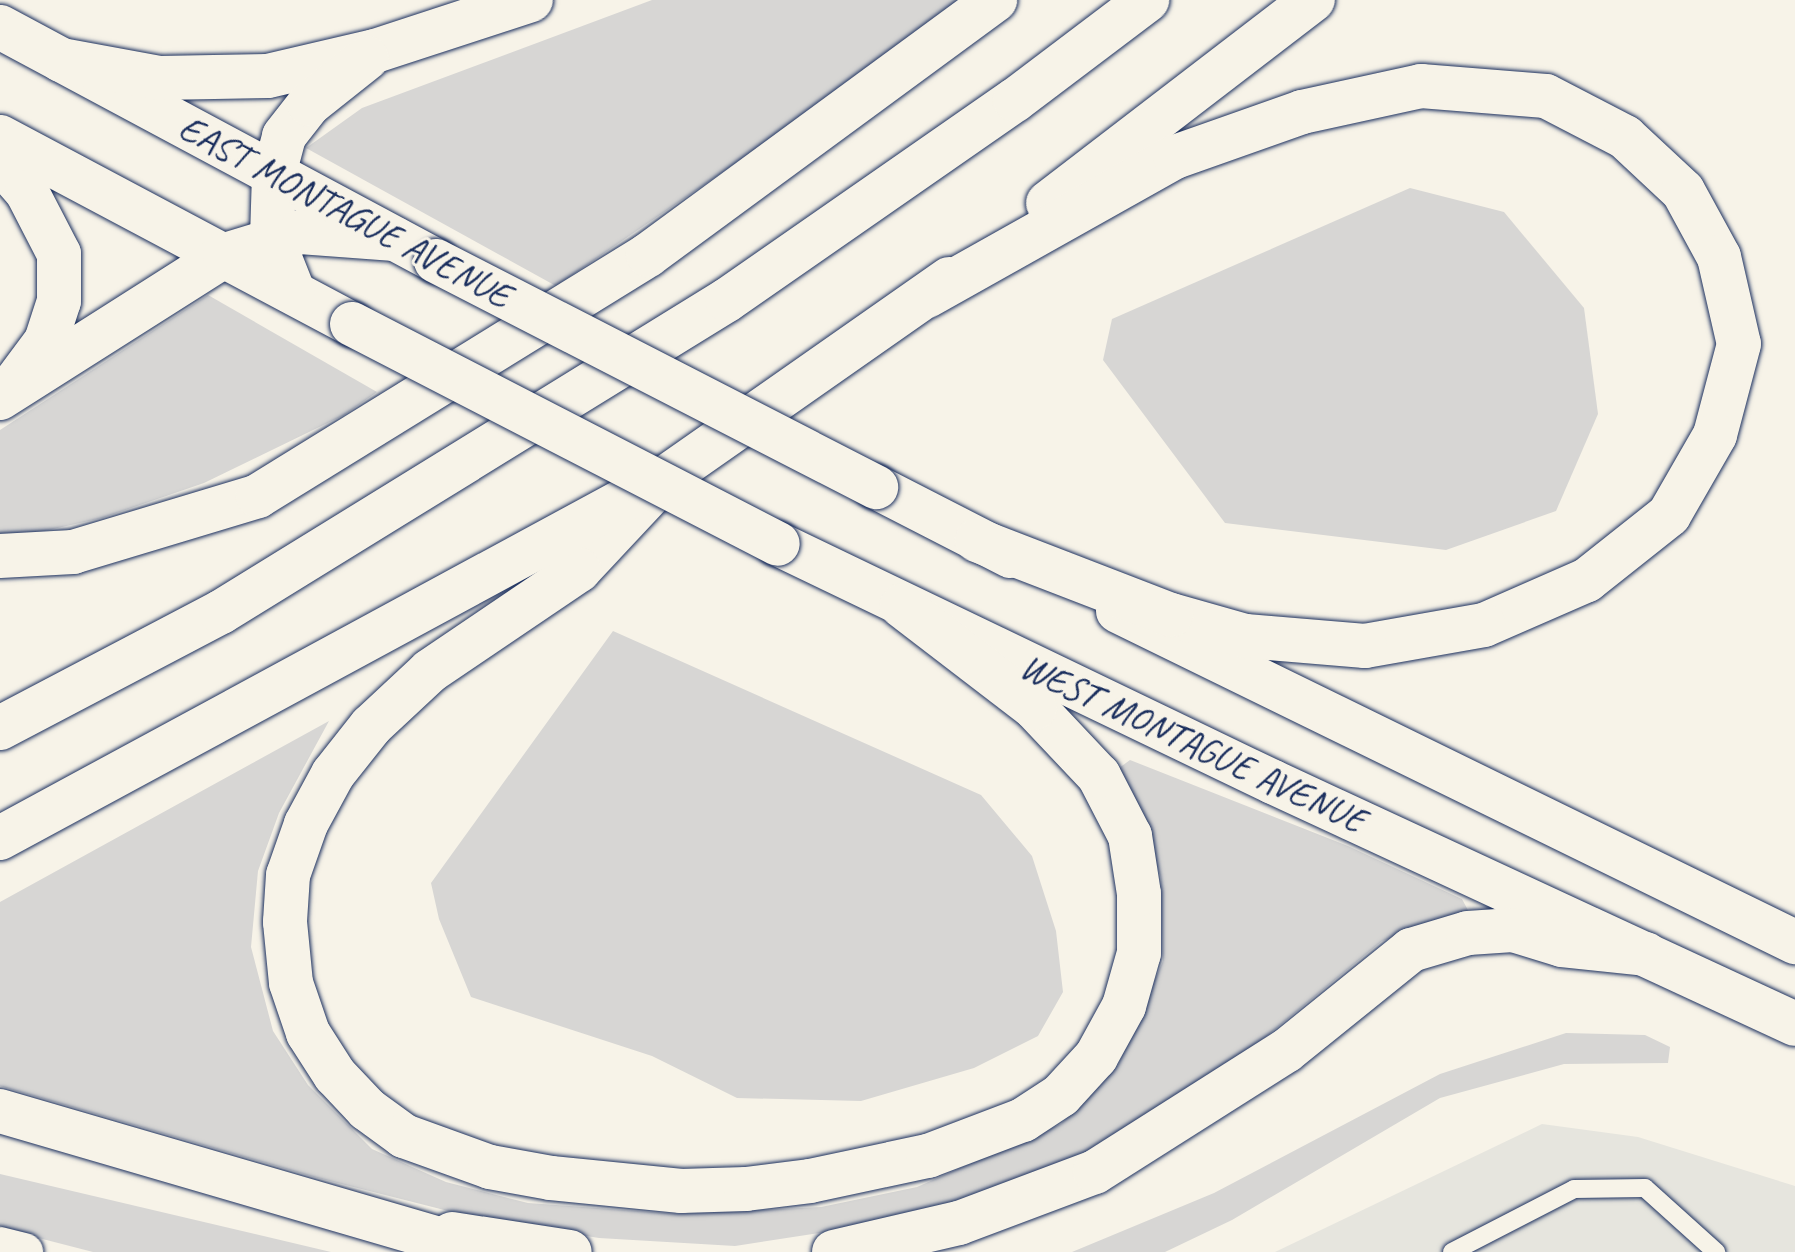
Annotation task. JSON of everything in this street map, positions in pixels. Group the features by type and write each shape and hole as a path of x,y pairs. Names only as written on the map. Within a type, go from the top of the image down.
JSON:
{"main road":[{"path":"61,60 160,78 268,76 375,51 531,0"},
{"path":"0,556 73,552 258,496 648,255 995,0"},
{"path":"0,728 221,612 727,300 1015,100 1147,0"},
{"path":"0,838 665,478 927,296 1313,0"},
{"name":"EAST MONTAGUE AVENUE","path":"0,27 436,261 977,540"},
{"path":"293,291 272,238 274,174 284,136 309,104 375,51"},
{"path":"927,296 1175,157 1302,112 1421,86 1546,96 1625,137 1683,191 1719,257 1739,344 1715,435 1669,515 1587,580 1484,625 1365,646 1245,636 1171,615 977,540"},
{"path":"0,137 293,291"},
{"path":"0,161 27,192 59,254 59,301 46,341 3,396"},
{"path":"3,396 225,255 272,238 300,232 395,239"},
{"name":"WEST MONTAGUE AVENUE","path":"293,291 597,451 902,606 1795,1024"},
{"path":"665,478 579,570 430,671 371,726 333,774 306,824 288,875 285,922 291,983 308,1033 335,1075 367,1109 404,1136 490,1167 551,1178 681,1191 746,1189 928,1156 1023,1120 1061,1095 1096,1057 1124,1006 1139,953 1139,894 1130,836 1099,776 1035,708 902,606"},
{"path":"977,540 1290,698 1795,942"},
{"path":"834,1252 959,1223 1095,1172 1286,1051 1411,950 1468,933 1513,930 1562,945 1646,954"},
{"path":"0,1111 406,1226 483,1252"},
{"path":"406,1226 570,1252"}],"street":[{"path":"0,1246 24,1252"}],"lane":[{"path":"1452,1252 1574,1189 1645,1188 1716,1252"}],"shaded area":[{"path":"652,0 974,0 556,286 306,148 362,108"},
{"path":"1410,188 1504,212 1584,308 1598,414 1556,511 1446,550 1225,523 1103,360 1112,319"},
{"path":"208,295 377,392 344,415 204,483 102,518 0,541 0,430"},
{"path":"613,631 981,795 1032,856 1056,931 1063,992 1038,1036 974,1068 861,1101 737,1098 652,1056 471,997 439,919 431,883"},
{"path":"329,721 279,813 258,871 251,947 273,1031 308,1085 372,1149 446,1182 528,1203 678,1214 821,1207 917,1187 1061,1124 1118,1065 1163,961 1161,878 1137,802 1115,771 1130,760 1348,846 1462,899 1470,914 1382,941 1234,1063 1106,1147 983,1196 865,1226 735,1246 599,1238 476,1218 314,1177 0,1086 0,902"},
{"path":"1566,1033 1645,1035 1670,1047 1668,1063 1564,1064 1440,1098 1232,1220 1165,1252 1072,1252 1214,1193 1440,1074"},
{"path":"1542,1124 1638,1137 1795,1186 1795,1252 1275,1252"},
{"path":"0,1174 331,1252 93,1252 0,1228"}]}
